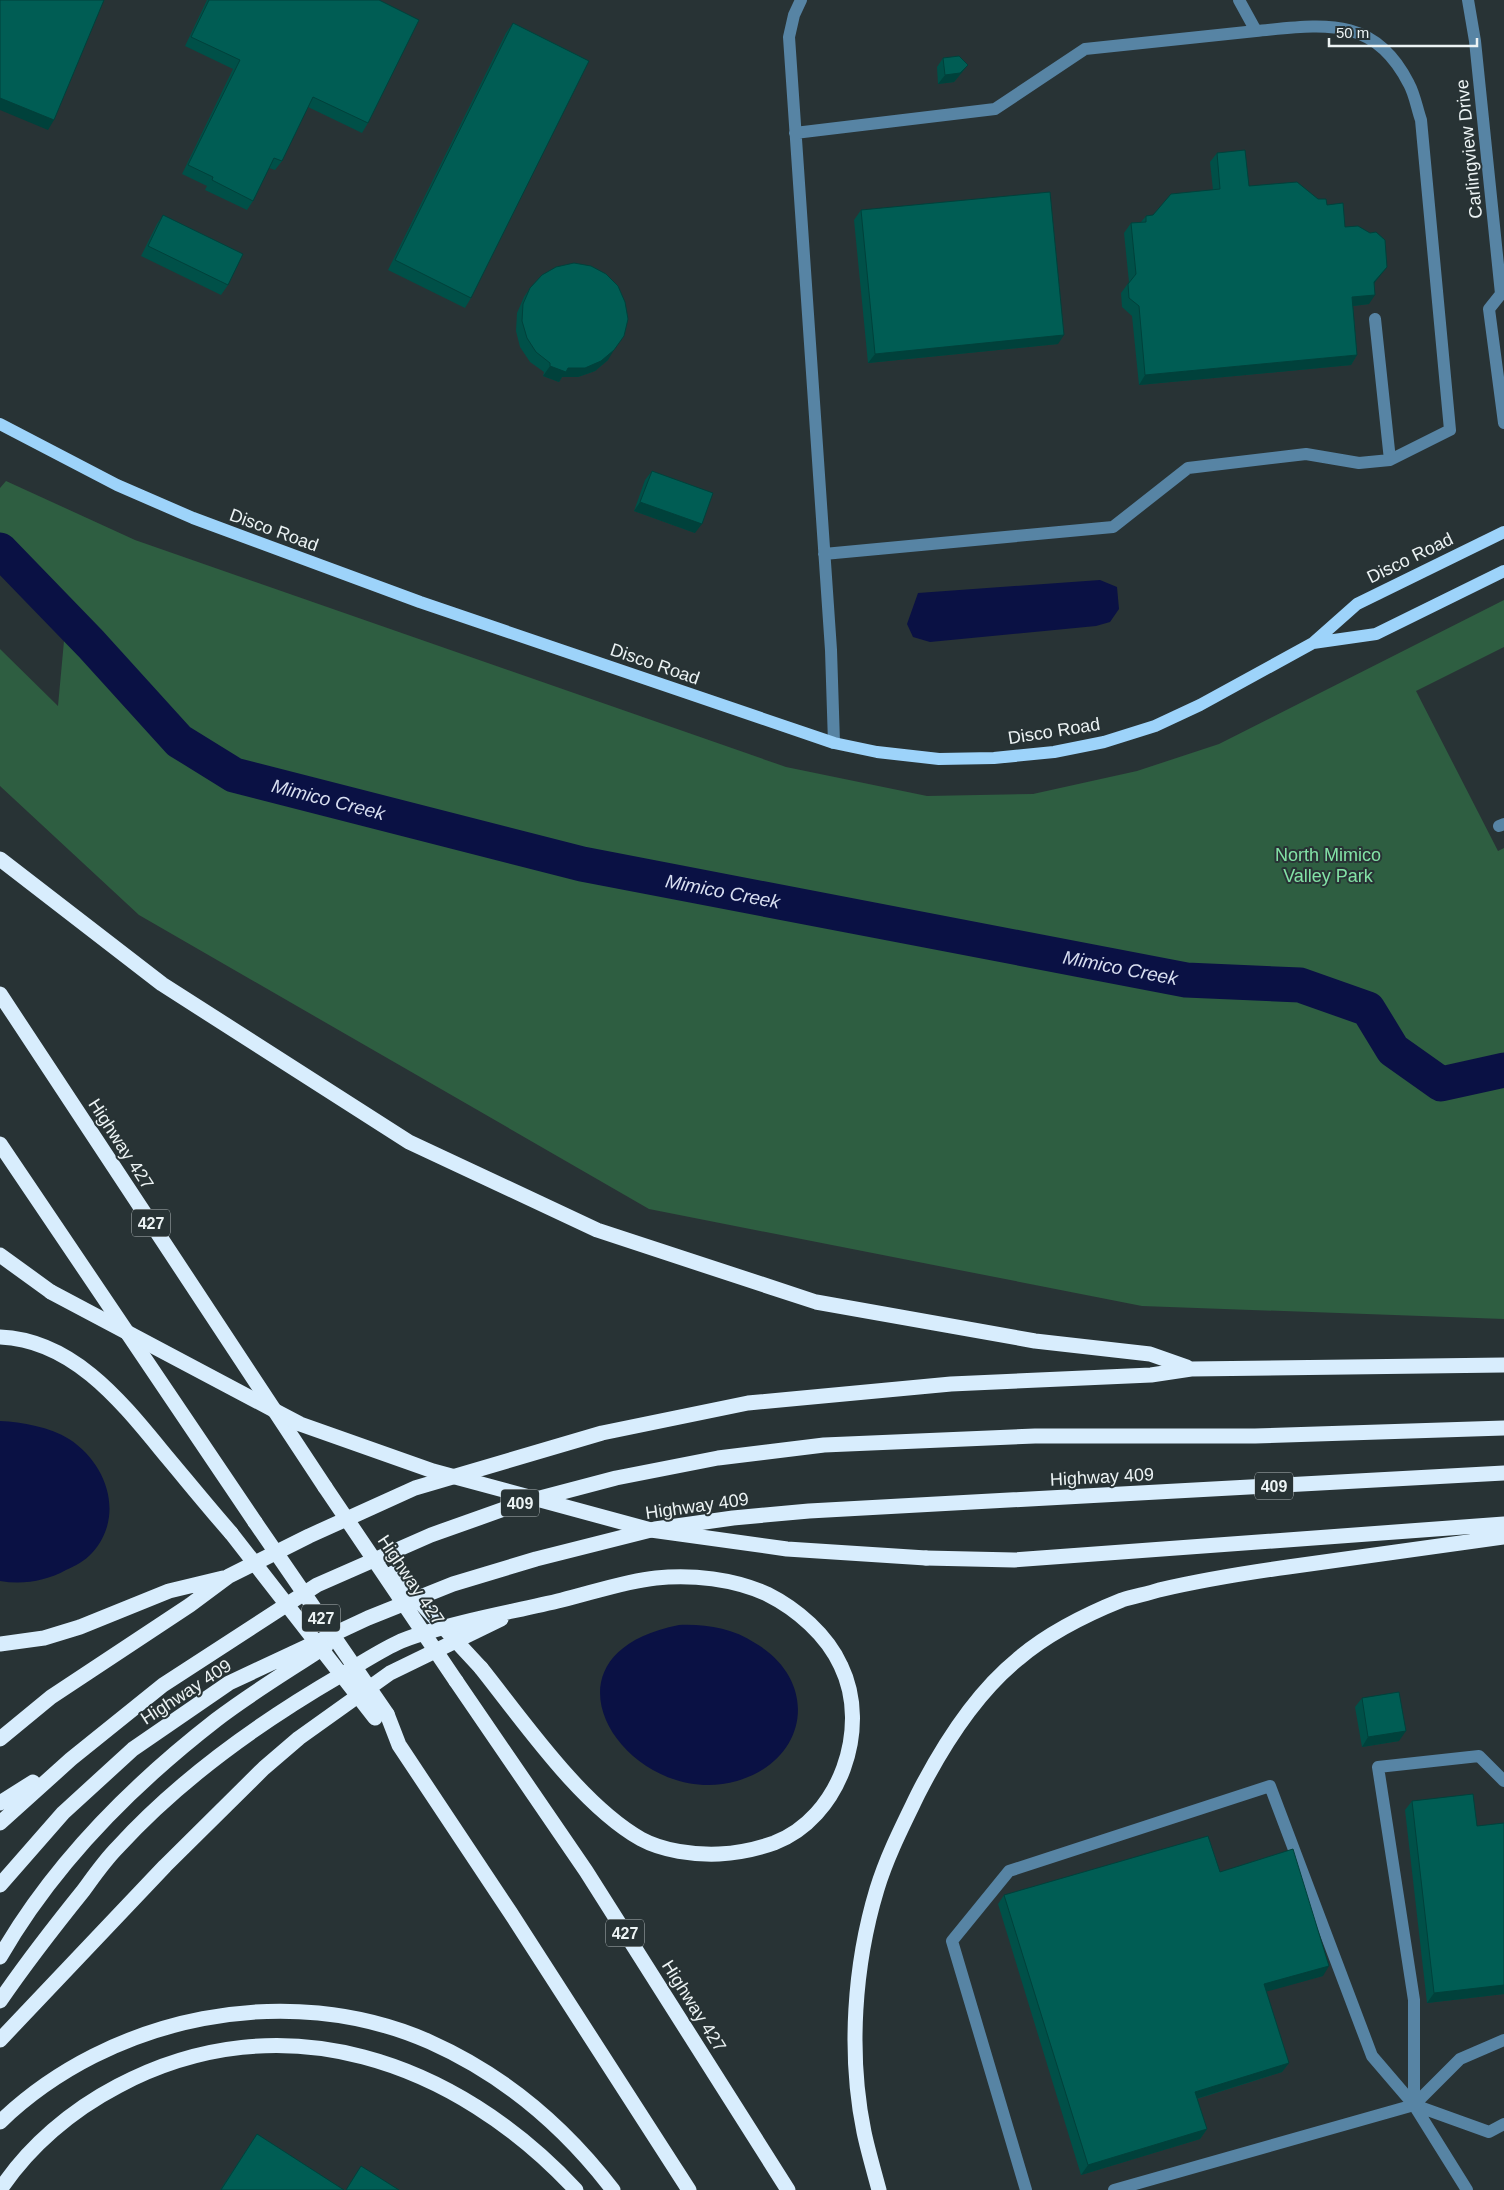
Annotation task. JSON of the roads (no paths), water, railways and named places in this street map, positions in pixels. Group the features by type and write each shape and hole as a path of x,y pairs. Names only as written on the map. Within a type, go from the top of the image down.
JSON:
{"highway":[{"path":"0,859 162,984 409,1142 597,1230 816,1302 1035,1341 1150,1354 1191,1369"},
{"name":"Highway 427","path":"0,994 325,1487 586,1871 788,2190"},
{"name":"427","path":"0,1144 254,1522 381,1716"},
{"path":"0,1255 51,1292 300,1424 433,1471 651,1530 787,1549 926,1558 1014,1560 1504,1524"},
{"path":"0,1337 32,1342 53,1350 87,1371 128,1411 381,1716 689,2190"},
{"path":"0,1739 50,1697 190,1605 229,1576 309,1536 415,1488 602,1433 748,1403 951,1384 1151,1375 1191,1369 1504,1365"},
{"name":"Highway 409","path":"0,1823 71,1759 163,1686 317,1586 431,1535 521,1503 616,1478 718,1458 824,1445 1035,1436 1255,1436 1504,1428"},
{"name":"Highway 409","path":"0,1885 63,1813 133,1749 229,1683 368,1618 453,1584 536,1559 655,1529 733,1518 808,1511 1504,1473"},
{"path":"3,1996 49,1933 117,1847 183,1785 249,1731 311,1692 400,1641 470,1619 521,1610 653,1578 715,1579 747,1587 768,1595 804,1618 820,1634 840,1663 848,1684 852,1735 846,1763 834,1792 822,1808 807,1822 778,1842 757,1848 713,1854 676,1851 643,1840 601,1809 556,1762 481,1668 359,1537"},
{"path":"879,2190 864,2130 857,2067 857,2008 868,1926 888,1860 901,1828 931,1770 964,1718 997,1680 1018,1659 1044,1640 1124,1600 1185,1584 1249,1573 1504,1537"},
{"path":"0,1644 44,1638 103,1618 169,1591 229,1576"},
{"path":"0,2040 229,1800 299,1738 390,1673 521,1610"},
{"path":"0,1957 46,1889 120,1802 147,1776 217,1720 368,1618"},
{"path":"0,1803 71,1759"},
{"path":"0,2122 42,2088 81,2062 138,2036 196,2020 242,2014 278,2012 334,2016 378,2025 428,2042 498,2079 561,2129 614,2190"},
{"path":"0,2190 25,2157 50,2132 76,2112 129,2080 167,2063 196,2054 226,2049 280,2046 319,2048 361,2056 415,2074 448,2090 490,2116 528,2145 576,2190"}],"main road":[{"name":"Disco Road","path":"0,424 117,485 193,518 420,602 834,743 877,752 939,759 994,758 1054,752 1096,743 1155,726 1200,704 1313,642 1357,604 1504,532"},
{"name":"Disco Road","path":"1313,642 1376,634 1504,571"}],"street":[{"path":"801,0 794,15 789,37 831,650 834,743"},
{"path":"1239,0 1256,31"},
{"name":"Carlingview Drive","path":"1468,0 1475,41 1503,295 1489,309 1504,423"},
{"path":"795,133 994,109 1085,49 1320,25 1362,33 1389,52 1410,84 1421,120 1450,430 1390,460 1359,463 1306,454 1188,468 1113,527 824,554"},
{"path":"1375,319 1390,460"},
{"path":"1414,2105 1414,2000 1378,1767 1480,1756 1504,1781"},
{"path":"1026,2190 952,1941 1009,1871 1270,1786 1372,2056 1414,2105 1467,2190"},
{"path":"1114,2190 1414,2105 1460,2059 1504,2040"},
{"path":"1414,2105 1489,2132 1504,2124"}],"waterway":[{"name":"Mimico Creek","path":"0,550 91,644 179,741 234,775 582,864 1186,980 1300,985 1368,1009 1393,1050 1441,1084 1504,1070"}],"park label":[{"name":"North Mimico Valley Park","path":"1328,865"}]}
